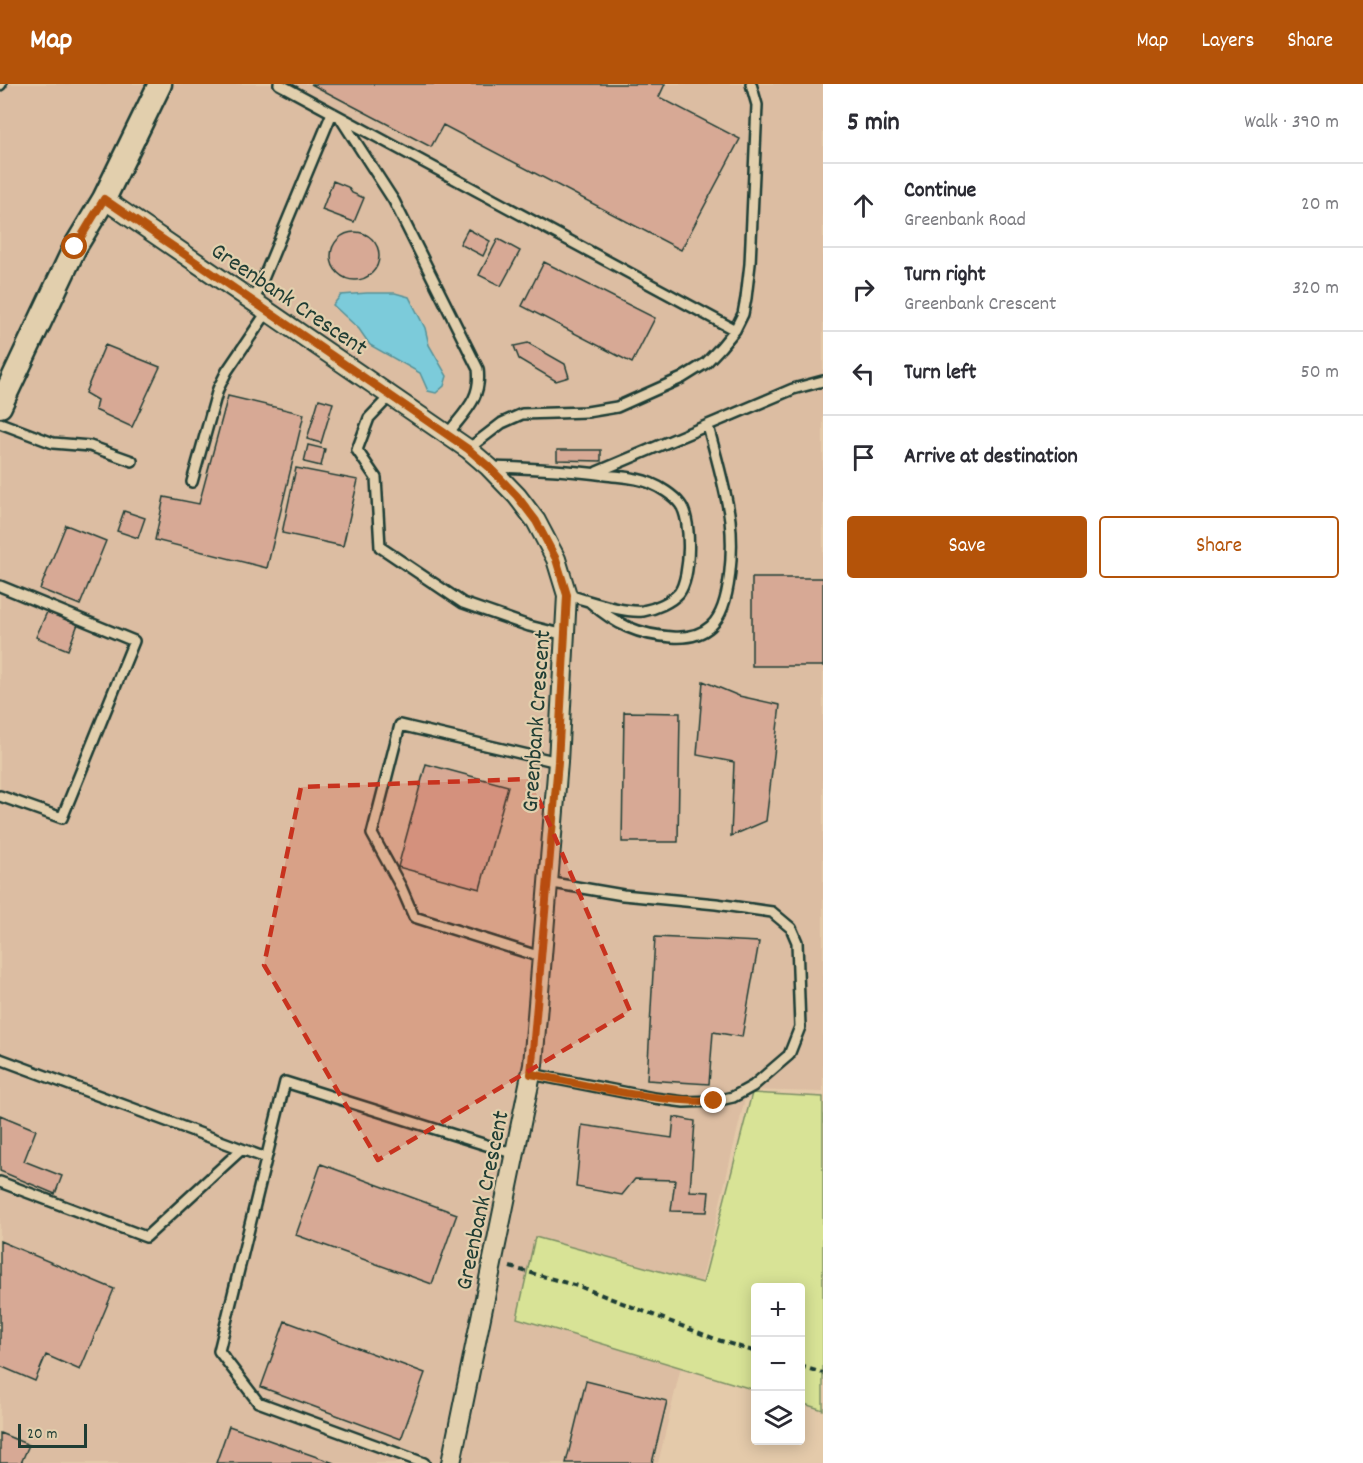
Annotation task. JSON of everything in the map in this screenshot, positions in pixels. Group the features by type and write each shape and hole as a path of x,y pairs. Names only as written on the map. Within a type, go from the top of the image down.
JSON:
{"street":[{"path":"0,406 75,247 104,199 160,84"},
{"name":"Greenbank Crescent","path":"104,199 468,449 517,496 536,521 556,559 567,595 558,762 531,1074 451,1463"}],"lane":[{"path":"279,84 735,330"},
{"path":"468,449 501,423 522,414 586,412 617,407 667,385 706,363 735,330 743,314 750,264 757,105 751,84"},
{"path":"192,482 218,389 260,308 336,115"},
{"path":"336,115 394,201 478,369 480,381 477,394 447,435"},
{"path":"595,473 793,389 823,381"},
{"path":"390,396 369,418 357,450 376,478 380,547 463,603 529,626 565,635"},
{"path":"0,423 53,443 90,446 132,461"},
{"path":"587,600 610,620 660,636 683,638 702,633 713,624 722,608 727,591 731,541 727,501 708,426"},
{"path":"489,467 549,468 595,473 649,483 668,493 680,504 686,514 687,555 684,582 679,592 670,601 642,611 567,595"},
{"path":"0,586 134,641 62,818 0,796"},
{"path":"541,957 414,917 401,887 372,834 400,725 558,762"},
{"path":"531,1074 654,1098 684,1102 714,1101 733,1096 753,1086 789,1055 800,1027 797,942 791,928 772,912 623,895 547,882"},
{"path":"0,1059 266,1158"},
{"path":"423,1463 258,1402 219,1351 285,1082 515,1154"},
{"path":"0,1182 146,1237 242,1149"}],"path":[{"path":"492,1262 581,1287 751,1350"},
{"path":"805,1367 823,1373"}],"highlighted area":[{"path":"530,779 630,1011 378,1160 264,965 301,787"}],"shaded area":[{"path":"0,84 823,84 823,1092 747,1090 658,1463 0,1463"}],"green space":[{"path":"752,1093 823,1097 823,1410 805,1404 805,1283 751,1283 751,1389 517,1318 535,1237 703,1283"}],"water":[{"path":"395,293 409,297 425,328 429,345 447,376 444,386 436,393 428,391 420,373 370,345 359,329 333,305 341,295"}],"building":[{"path":"311,84 665,84 659,97 740,139 681,250 443,125 431,147"},
{"path":"333,181 348,187 352,193 364,198 354,222 322,210"},
{"path":"468,229 490,241 483,256 460,244"},
{"path":"350,232 360,232 372,239 379,251 379,261 372,273 360,280 350,280 335,269 331,261 331,251 342,236"},
{"path":"498,239 520,251 501,286 479,275"},
{"path":"544,262 655,318 632,363 522,306"},
{"path":"528,343 565,364 569,377 556,381 519,359 514,346"},
{"path":"105,345 160,367 132,427 95,410 97,400 85,393"},
{"path":"228,396 304,414 267,568 155,540 164,497 199,504"},
{"path":"319,399 333,403 321,443 307,439"},
{"path":"308,445 325,449 321,466 304,462"},
{"path":"557,450 601,450 601,461 557,460"},
{"path":"296,468 358,480 343,546 282,533"},
{"path":"124,511 145,518 138,538 117,531"},
{"path":"66,525 106,541 80,605 40,589"},
{"path":"752,578 823,578 823,666 752,666"},
{"path":"47,612 78,624 68,650 36,637"},
{"path":"703,681 739,696 780,705 766,821 731,836 734,762 697,755"},
{"path":"624,712 680,713 678,842 622,842"},
{"path":"426,764 508,786 480,889 398,867"},
{"path":"655,937 759,942 742,1037 713,1032 709,1084 647,1080"},
{"path":"0,1115 36,1130 24,1161 62,1176 55,1194 0,1171"},
{"path":"674,1117 695,1121 690,1191 709,1192 707,1212 671,1211 675,1180 635,1179 622,1195 576,1187 582,1125 672,1138"},
{"path":"321,1164 457,1214 432,1284 296,1235"},
{"path":"0,1241 114,1289 80,1370 46,1355 35,1381 0,1366"},
{"path":"285,1321 425,1373 401,1439 261,1387"},
{"path":"586,1381 667,1401 652,1463 566,1463"},
{"path":"229,1426 334,1463 216,1463"},
{"path":"0,1433 29,1445 21,1463 0,1463"}],"route":[{"path":"75,247 104,199 468,449 517,496 536,521 556,559 567,595 558,762 531,1074 654,1098 684,1102 714,1101"}]}
